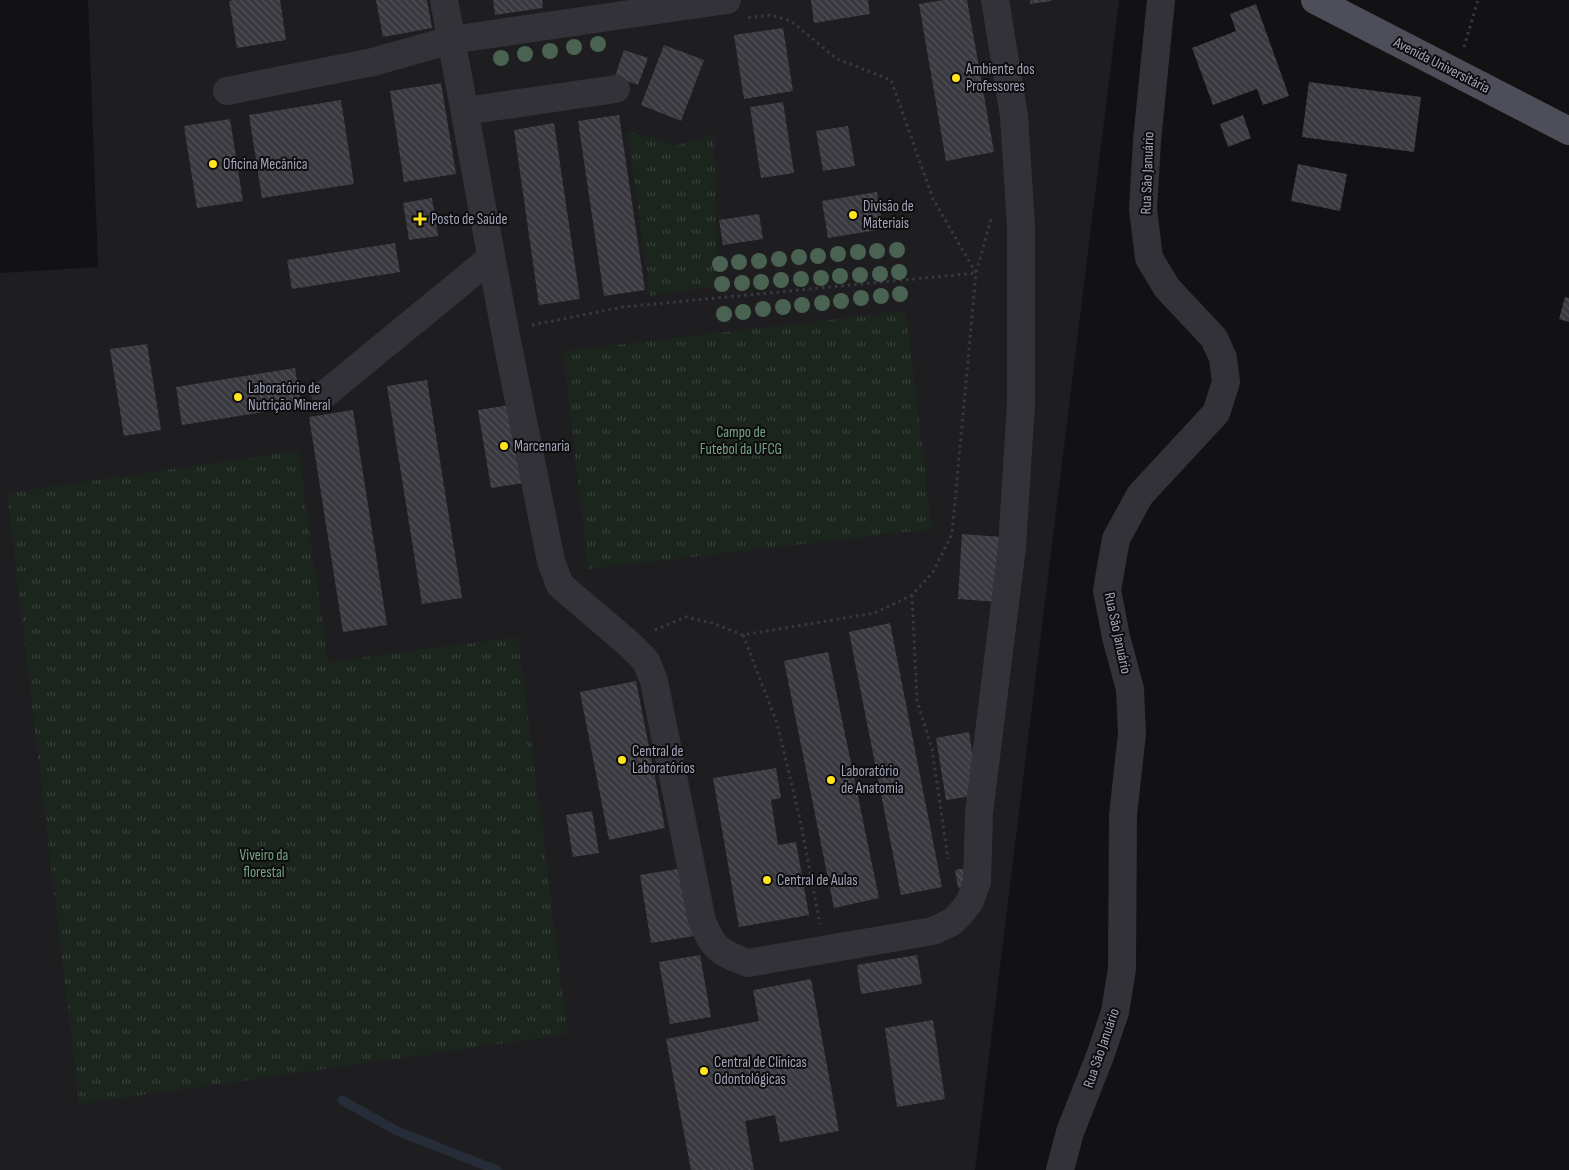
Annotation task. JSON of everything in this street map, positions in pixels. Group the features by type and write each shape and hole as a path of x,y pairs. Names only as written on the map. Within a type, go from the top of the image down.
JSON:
{"main road":[{"name":"Avenida Universitária","path":"1315,0 1569,131"}],"street":[{"path":"444,0 491,258 550,560 560,585 628,643 646,662 654,681 702,921 711,942 725,954 748,963 933,931 952,922 962,912 970,901 977,882 979,813 1012,547 1021,404 1021,226 1014,116 995,0"},
{"name":"Rua São Januário","path":"1060,1170 1070,1132 1115,1012 1122,969 1123,815 1132,734 1130,689 1116,637 1107,590 1116,539 1140,495 1216,413 1226,382 1222,358 1214,338 1167,288 1150,258 1143,209 1147,140 1161,0"},
{"path":"227,91 373,62 451,40 693,2 734,9"},
{"path":"465,112 616,88"},
{"path":"325,394 491,258"}],"path":[{"path":"1456,72 1478,0"},
{"path":"628,643 686,617 712,623 743,635 875,613 912,595 933,572 952,534 976,273 932,199 891,80 837,59 791,21 770,15 734,9"},
{"path":"505,331 623,307 976,273"},
{"path":"912,595 917,701 932,749 949,865"},
{"path":"743,635 777,723 800,819 825,949"}],"shaded area":[{"path":"88,0 1119,0 975,1170 0,1170 0,273 98,267"}],"green space":[{"path":"627,131 676,146 714,134 718,286 650,296"},
{"name":"Campo de Futebol da UFCG","path":"906,311 932,529 588,569 563,351"},
{"name":"Viveiro da florestal","path":"298,451 328,662 518,637 568,1034 79,1104 7,493"}],"building":[{"path":"280,0 286,40 237,48 229,1"},
{"path":"376,0 427,0 432,28 383,37"},
{"path":"493,0 542,0 543,8 495,15"},
{"path":"811,0 868,0 870,14 814,23"},
{"name":"Ambiente dos Professores","path":"943,0 967,0 994,152 946,161 919,4"},
{"path":"1030,0 1051,0 1051,1 1030,4"},
{"path":"1256,4 1289,96 1263,105 1257,89 1213,105 1192,48 1236,31 1230,14"},
{"path":"783,28 793,91 744,99 734,35"},
{"path":"664,45 704,60 681,121 641,105"},
{"path":"624,50 648,58 638,85 615,76"},
{"path":"1309,82 1421,97 1414,152 1302,137"},
{"path":"441,83 456,174 404,182 390,91"},
{"path":"341,100 354,184 262,198 249,115"},
{"path":"783,102 794,173 761,178 750,107"},
{"path":"619,115 645,290 604,296 578,121"},
{"path":"1243,115 1251,138 1228,147 1220,124"},
{"name":"Oficina Mecânica","path":"230,119 243,201 197,208 184,126"},
{"path":"554,123 580,299 539,305 514,130"},
{"path":"848,126 855,166 823,171 816,131"},
{"path":"1298,164 1347,174 1340,211 1291,201"},
{"name":"Divisão de Materiais","path":"877,192 883,229 828,238 822,201"},
{"name":"Posto de Saúde","path":"432,198 438,236 409,240 403,203"},
{"path":"759,214 763,239 723,245 719,220"},
{"path":"395,243 400,272 292,289 287,260"},
{"path":"1565,297 1569,298 1569,322 1559,319"},
{"path":"147,344 161,430 124,436 110,349"},
{"name":"Laboratório de Nutrição Mineral","path":"295,368 301,406 182,425 176,387"},
{"path":"427,380 462,598 422,604 387,386"},
{"name":"Marcenaria","path":"517,404 530,482 491,488 478,410"},
{"path":"353,410 387,625 343,632 309,417"},
{"path":"962,534 1002,537 998,602 958,599"},
{"path":"890,623 942,887 901,895 849,632"},
{"name":"Laboratório de Anatomia","path":"828,652 879,898 834,908 784,661"},
{"name":"Central de Laboratórios","path":"636,681 665,828 609,840 580,692"},
{"path":"969,732 979,795 946,800 936,738"},
{"name":"Central de Aulas","path":"776,768 781,798 771,800 778,845 796,842 809,915 739,927 713,778"},
{"path":"592,811 599,853 573,857 566,815"},
{"path":"972,867 975,885 958,888 955,870"},
{"path":"684,868 694,936 651,943 640,875"},
{"path":"700,955 711,1017 670,1024 659,962"},
{"path":"917,955 922,984 861,994 857,965"},
{"name":"Central de Clínicas Odontológicas","path":"811,979 839,1131 780,1142 775,1115 745,1121 754,1170 691,1170 666,1039 759,1021 753,990"},
{"path":"933,1020 945,1099 897,1107 885,1028"}],"waterway":[{"path":"342,1100 397,1131 497,1170"}],"place":[{"name":"Ambiente dos Professores","path":"956,78"},
{"name":"Oficina Mecânica","path":"213,164"},
{"name":"Divisão de Materiais","path":"853,215"},
{"name":"Posto de Saúde","path":"420,219"},
{"name":"Laboratório de Nutrição Mineral","path":"238,397"},
{"name":"Marcenaria","path":"504,446"},
{"name":"Central de Laboratórios","path":"622,760"},
{"name":"Laboratório de Anatomia","path":"831,780"},
{"name":"Central de Aulas","path":"767,880"},
{"name":"Central de Clínicas Odontológicas","path":"704,1071"}]}
